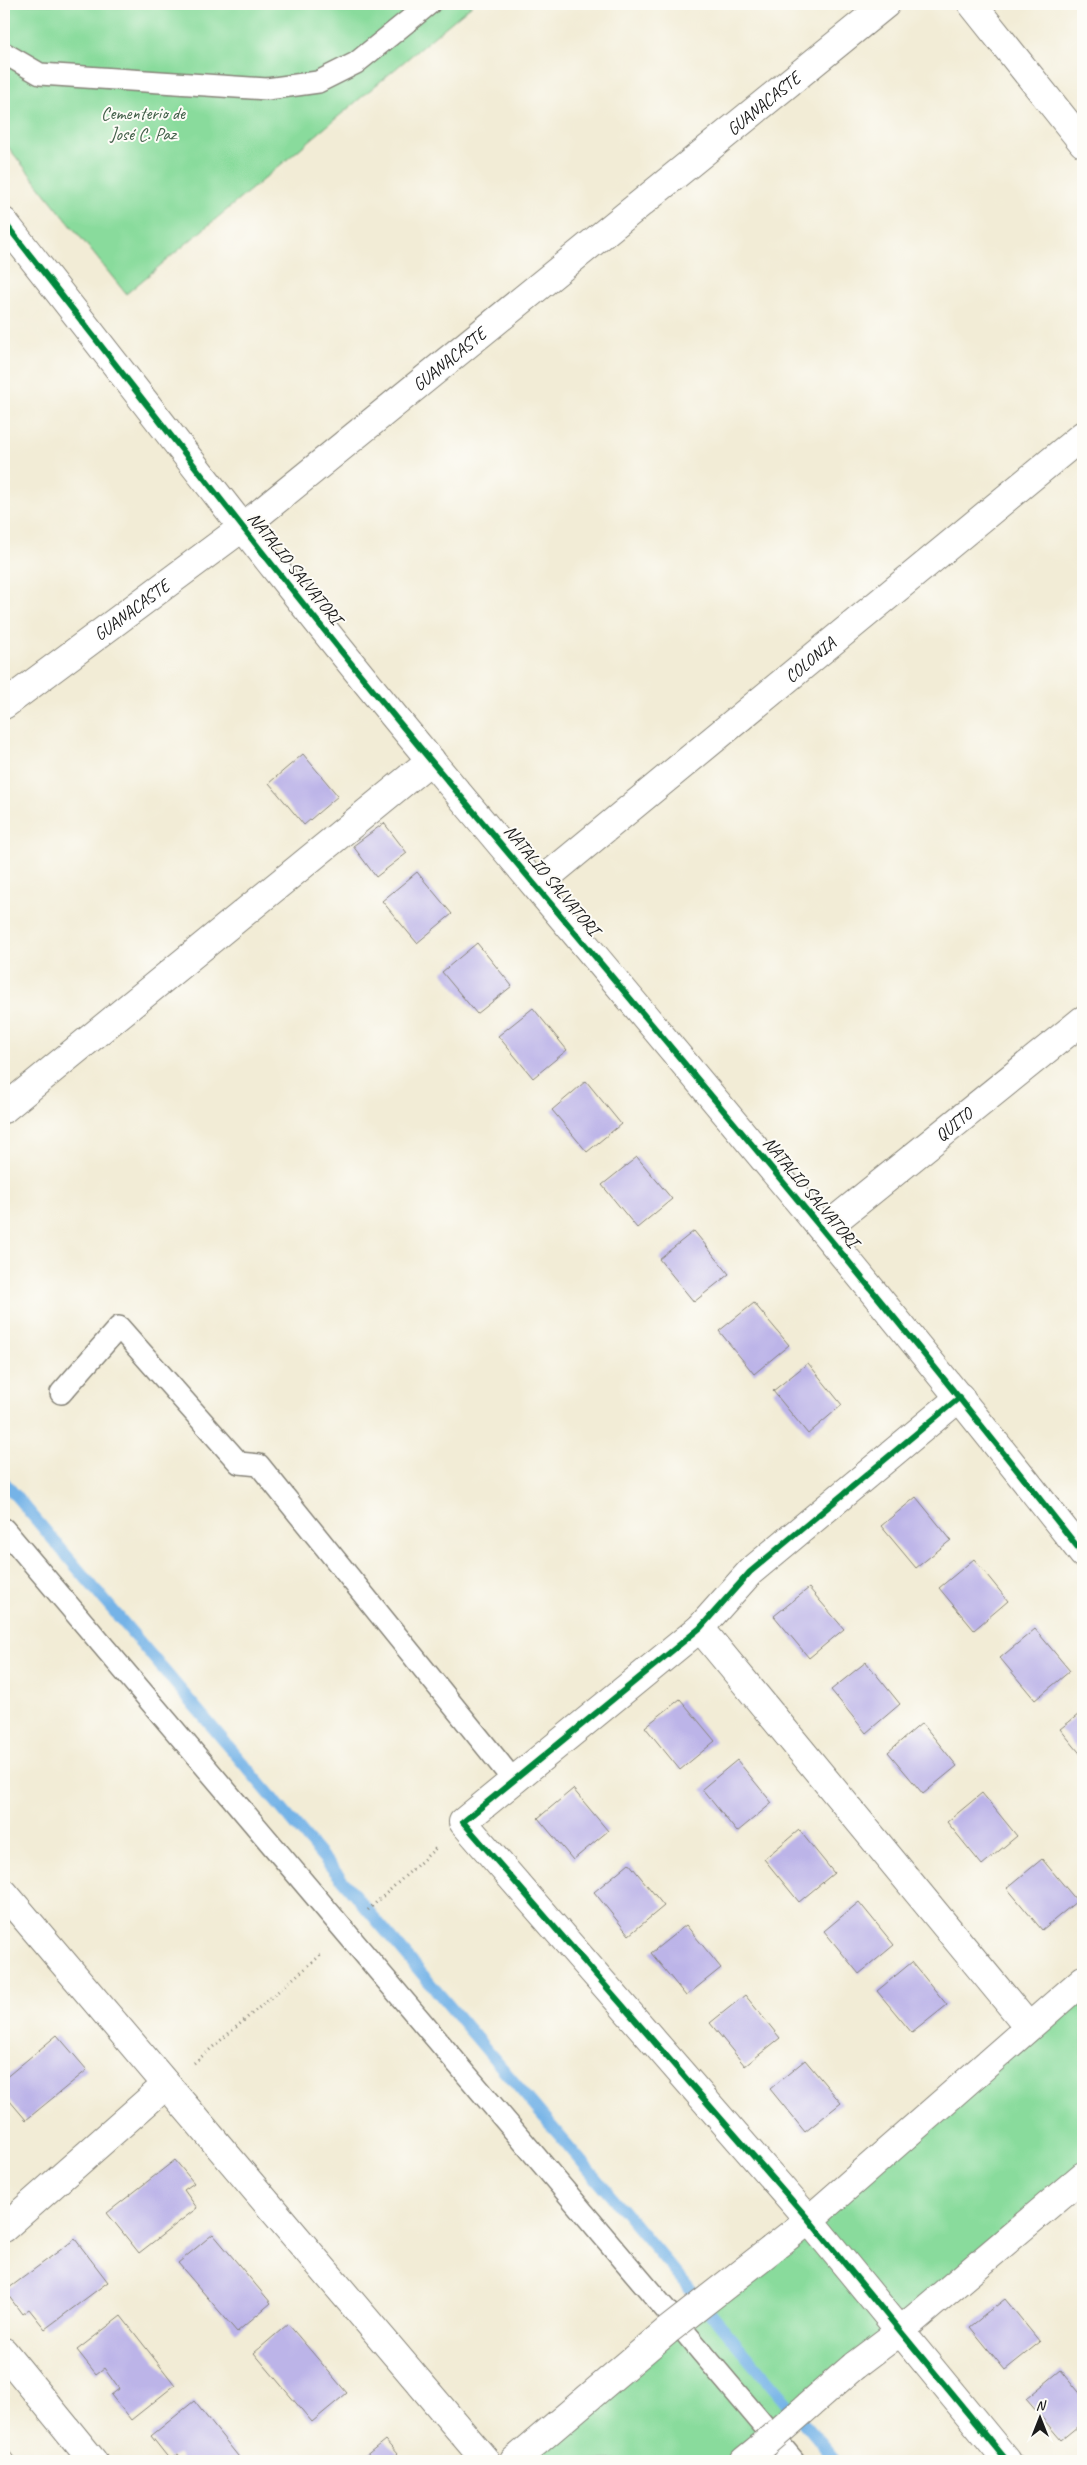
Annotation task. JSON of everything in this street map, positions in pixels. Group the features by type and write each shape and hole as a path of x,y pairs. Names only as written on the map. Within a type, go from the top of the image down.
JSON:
{"street":[{"name":"GUANACASTE","path":"4,705 243,527 886,4"},
{"path":"972,4 1083,143"},
{"name":"NATALIO SALVATORI","path":"4,222 243,527 431,760 823,1230 960,1397 1083,1554"},
{"name":"COLONIA","path":"537,885 1083,435"},
{"path":"4,1109 431,760"},
{"name":"QUITO","path":"823,1230 1083,1020"},
{"path":"960,1397 750,1572 700,1628 463,1822 809,2220 899,2332 1007,2461"},
{"path":"700,1628 1028,2026"},
{"path":"4,1893 486,2461"},
{"path":"514,2461 667,2331 809,2220 1028,2026 1083,1980"},
{"path":"4,2228 166,2085"},
{"path":"752,2454 854,2366 899,2332 1083,2176"},
{"path":"4,2352 93,2461"}],"lane":[{"path":"4,53 40,74 267,89 318,82 356,63 429,4"},
{"path":"61,1393 118,1327 239,1462 259,1465 514,1781"},
{"path":"4,1529 352,1926 794,2461"}],"path":[{"path":"166,2085 352,1926 463,1822"}],"green space":[{"name":"Cementerio de José C. Paz","path":"4,4 473,4 126,294 4,142"},
{"path":"1083,1980 1083,2176 744,2461 514,2461"}],"building":[{"path":"303,754 338,796 304,825 269,783"},
{"path":"384,823 407,853 376,877 353,846"},
{"path":"417,872 452,914 417,943 382,901"},
{"path":"477,943 512,986 477,1014 442,972"},
{"path":"533,1008 567,1050 533,1078 498,1036"},
{"path":"586,1081 621,1124 587,1152 552,1110"},
{"path":"637,1157 672,1199 637,1228 602,1185"},
{"path":"694,1231 729,1274 694,1302 659,1259"},
{"path":"754,1303 789,1345 754,1374 719,1331"},
{"path":"808,1363 842,1405 808,1434 773,1391"},
{"path":"916,1497 951,1540 916,1568 881,1526"},
{"path":"974,1559 1008,1601 974,1630 939,1588"},
{"path":"809,1588 844,1629 809,1658 774,1616"},
{"path":"1035,1629 1070,1671 1035,1700 1000,1658"},
{"path":"866,1662 900,1704 866,1733 831,1690"},
{"path":"680,1699 715,1741 680,1770 645,1727"},
{"path":"1083,1711 1083,1757 1060,1729"},
{"path":"922,1723 957,1766 923,1794 888,1752"},
{"path":"737,1760 772,1803 737,1832 702,1789"},
{"path":"573,1789 608,1831 573,1860 538,1818"},
{"path":"982,1793 1017,1836 982,1865 947,1822"},
{"path":"799,1830 834,1873 799,1902 764,1859"},
{"path":"1042,1859 1077,1901 1042,1930 1007,1888"},
{"path":"629,1863 664,1906 629,1935 594,1892"},
{"path":"859,1902 894,1945 859,1974 824,1931"},
{"path":"686,1925 721,1968 686,1996 651,1953"},
{"path":"912,1962 947,2005 912,2033 877,1991"},
{"path":"745,1995 780,2038 745,2066 710,2023"},
{"path":"57,2035 87,2070 26,2120 4,2094 4,2079"},
{"path":"805,2060 841,2103 805,2132 770,2089"},
{"path":"175,2160 194,2183 184,2190 197,2208 139,2253 107,2213"},
{"path":"213,2234 271,2303 237,2332 178,2263"},
{"path":"75,2239 108,2282 45,2329 29,2309 22,2314 5,2291"},
{"path":"1005,2299 1040,2342 1005,2370 970,2327"},
{"path":"121,2316 175,2385 131,2420 111,2395 119,2389 104,2368 96,2374 77,2350"},
{"path":"288,2324 347,2393 312,2422 254,2353"},
{"path":"1061,2370 1083,2397 1083,2422 1061,2440 1026,2399"},
{"path":"194,2401 242,2461 183,2461 178,2454 170,2460 151,2436"},
{"path":"385,2440 403,2461 359,2461"},
{"path":"4,2445 17,2461 4,2461"}],"waterway":[{"path":"4,1482 836,2461"}],"cycle path":[{"path":"4,222 377,696 842,1254 1004,1453 1083,1554"},
{"path":"960,1397 750,1572 700,1628 463,1822 809,2220 1007,2461"}]}
